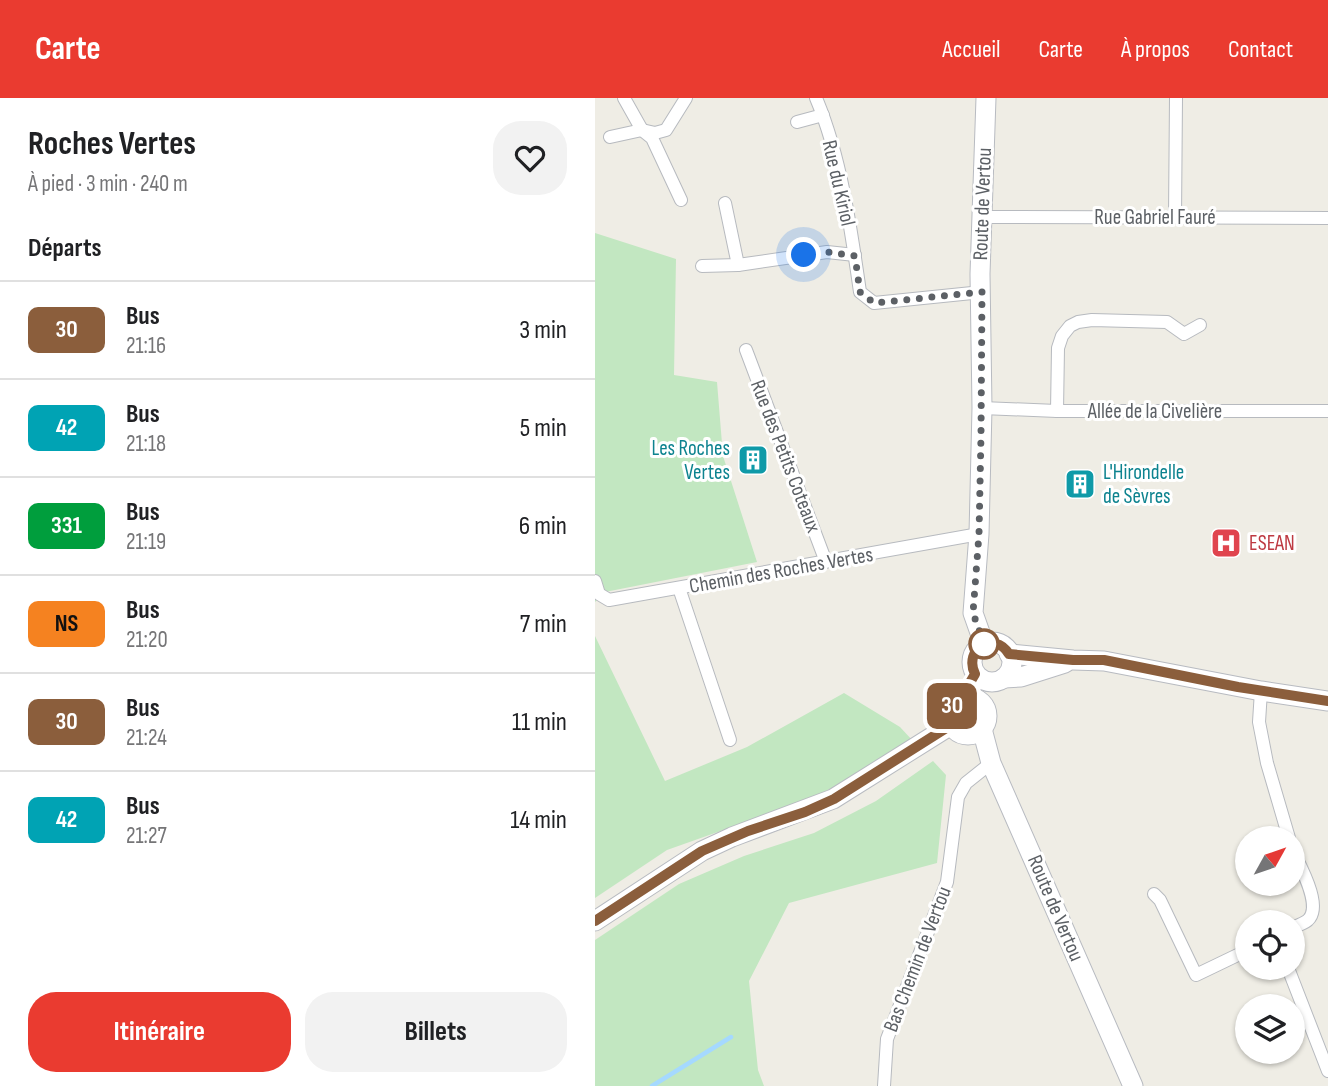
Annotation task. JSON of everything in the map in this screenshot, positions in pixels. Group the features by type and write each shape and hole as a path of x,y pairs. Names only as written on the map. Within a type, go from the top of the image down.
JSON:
{"main road":[{"name":"Route de Vertou","path":"984,644 973,613 979,534 982,408 981,217 986,98"},
{"path":"975,674 961,698 951,708 949,719 951,725 965,735 977,733 1002,679 1011,667 1006,649 996,643 979,647 973,656 973,668 975,674 986,681 1002,679 1021,677 1073,660"},
{"path":"1009,654 1104,660 1261,691 1328,701"},
{"path":"961,698 976,699 984,720"},
{"name":"Route de Vertou","path":"984,720 991,763 1133,1086"},
{"path":"595,921 687,860 732,837 834,799 951,725"}],"street":[{"path":"624,98 642,130 652,138 681,200"},
{"path":"610,137 642,130 656,133 666,131 687,98"},
{"name":"Rue du Kiriol","path":"816,98 843,192 860,292 874,303 982,292"},
{"path":"1175,98 1175,217"},
{"name":"Rue du Kiriol","path":"797,122 823,115"},
{"path":"725,204 738,265"},
{"name":"Rue Gabriel Fauré","path":"981,217 1328,218"},
{"path":"702,266 738,265 827,252 855,256"},
{"path":"1057,411 1058,348 1062,336 1078,322 1167,322 1184,334 1200,325"},
{"name":"Rue des Petits Coteaux","path":"745,350 826,562"},
{"name":"Allée de la Civelière","path":"982,408 1057,411 1328,411"},
{"name":"Chemin des Roches Vertes","path":"595,581 599,594 609,600 979,534"},
{"path":"679,588 730,740"},
{"path":"1261,691 1259,722 1267,763 1285,826"},
{"name":"Bas Chemin de Vertou","path":"884,1086 887,1039 947,882 958,797 966,783 991,763"},
{"path":"1305,879 1314,909 1310,919 1305,922"},
{"path":"1154,894 1160,900 1196,975 1235,956"},
{"path":"1293,980 1328,1071"}],"green space":[{"path":"595,233 676,259 674,375 717,382 723,456 757,562 605,592 595,602"},
{"path":"595,636 665,781 747,747 844,693 900,727 913,741 834,787 772,816 667,850 595,898"},
{"path":"933,761 946,775 937,863 789,903 749,981 758,1070 764,1086 595,1086 595,940 679,884 744,856 814,833 876,801"}],"waterway":[{"path":"652,1086 731,1037"}],"bus line":[{"name":"30","path":"595,921 702,851 834,799 951,725 951,708 961,698 975,674 972,662 975,651 990,642 1001,645 1009,654 1104,660 1238,687 1328,701"}],"place":[{"name":"Les Roches Vertes","path":"753,460"},
{"name":"L'Hirondelle de Sèvres","path":"1080,484"},
{"name":"ESEAN","path":"1226,543"}],"route":[{"path":"804,255 827,252 855,256 860,292 874,303 982,292 979,534 973,613 984,644"}]}
